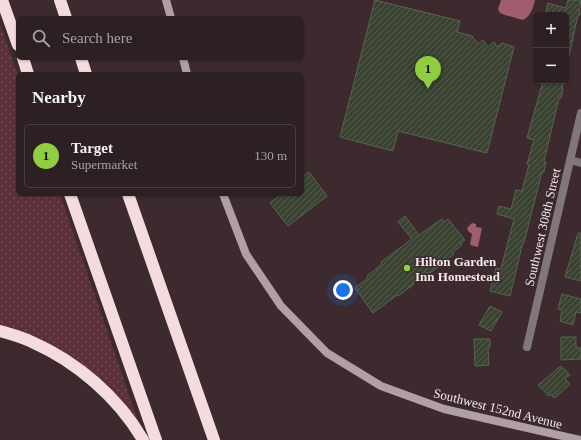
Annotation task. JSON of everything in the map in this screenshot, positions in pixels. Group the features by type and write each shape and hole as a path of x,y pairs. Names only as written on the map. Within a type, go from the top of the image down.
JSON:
{"highway":[{"path":"2,0 16,39"},
{"path":"60,0 65,16"},
{"path":"24,60 27,72"},
{"path":"81,60 85,72"},
{"path":"71,196 156,440"},
{"path":"129,196 214,440"},
{"path":"0,331 31,341 65,359 92,380 120,406 143,440"}],"street":[{"path":"166,0 170,16"},
{"path":"184,60 186,72"},
{"name":"Southwest 308th Street","path":"527,347 581,113"},
{"path":"570,160 581,163"},
{"name":"Southwest 152nd Avenue","path":"224,196 249,259 281,306 327,353 381,386 444,409 580,440"}],"shaded area":[{"path":"501,0 535,0 530,14 523,20 500,13 498,9"},
{"path":"0,24 17,72 16,196 61,196 137,418 134,419 121,401 0,325"},
{"path":"472,223 476,224 476,227 482,228 478,247 470,245 472,234 467,228"}],"building":[{"path":"375,0 460,21 457,32 472,36 478,44 483,40 488,47 494,42 497,47 502,43 514,47 487,153 398,131 393,151 340,137"},
{"path":"568,0 581,0 580,15 578,15 569,56 569,12 546,12 548,3 566,8"},
{"path":"542,84 563,84 561,98 559,98 544,161 546,162 544,172 542,172 510,296 490,291 496,268 501,269 514,219 497,214 499,206 511,209 516,190 522,191 529,165 527,164 534,140 527,138"},
{"path":"309,172 327,196 288,226 270,203 279,196 304,196 304,176"},
{"name":"Hilton Garden Inn Homestead","path":"405,216 419,235 442,219 444,222 448,219 465,240 461,243 462,245 453,252 454,254 429,274 427,272 413,282 414,284 373,313 355,288 382,264 381,262 412,239 398,222"},
{"path":"578,233 581,233 581,281 565,277"},
{"path":"562,294 581,299 581,313 576,312 573,325 560,321 562,310 558,309"},
{"path":"490,306 502,312 491,331 479,325"},
{"path":"561,337 576,337 576,348 581,348 581,359 561,360"},
{"path":"474,339 490,339 490,347 488,348 489,365 475,366"},
{"path":"561,366 570,375 565,379 570,384 554,398 550,394 549,396 538,385"}],"place":[{"name":"Target","path":"428,89"},
{"name":"Hilton Garden Inn Homestead","path":"407,268"}]}
